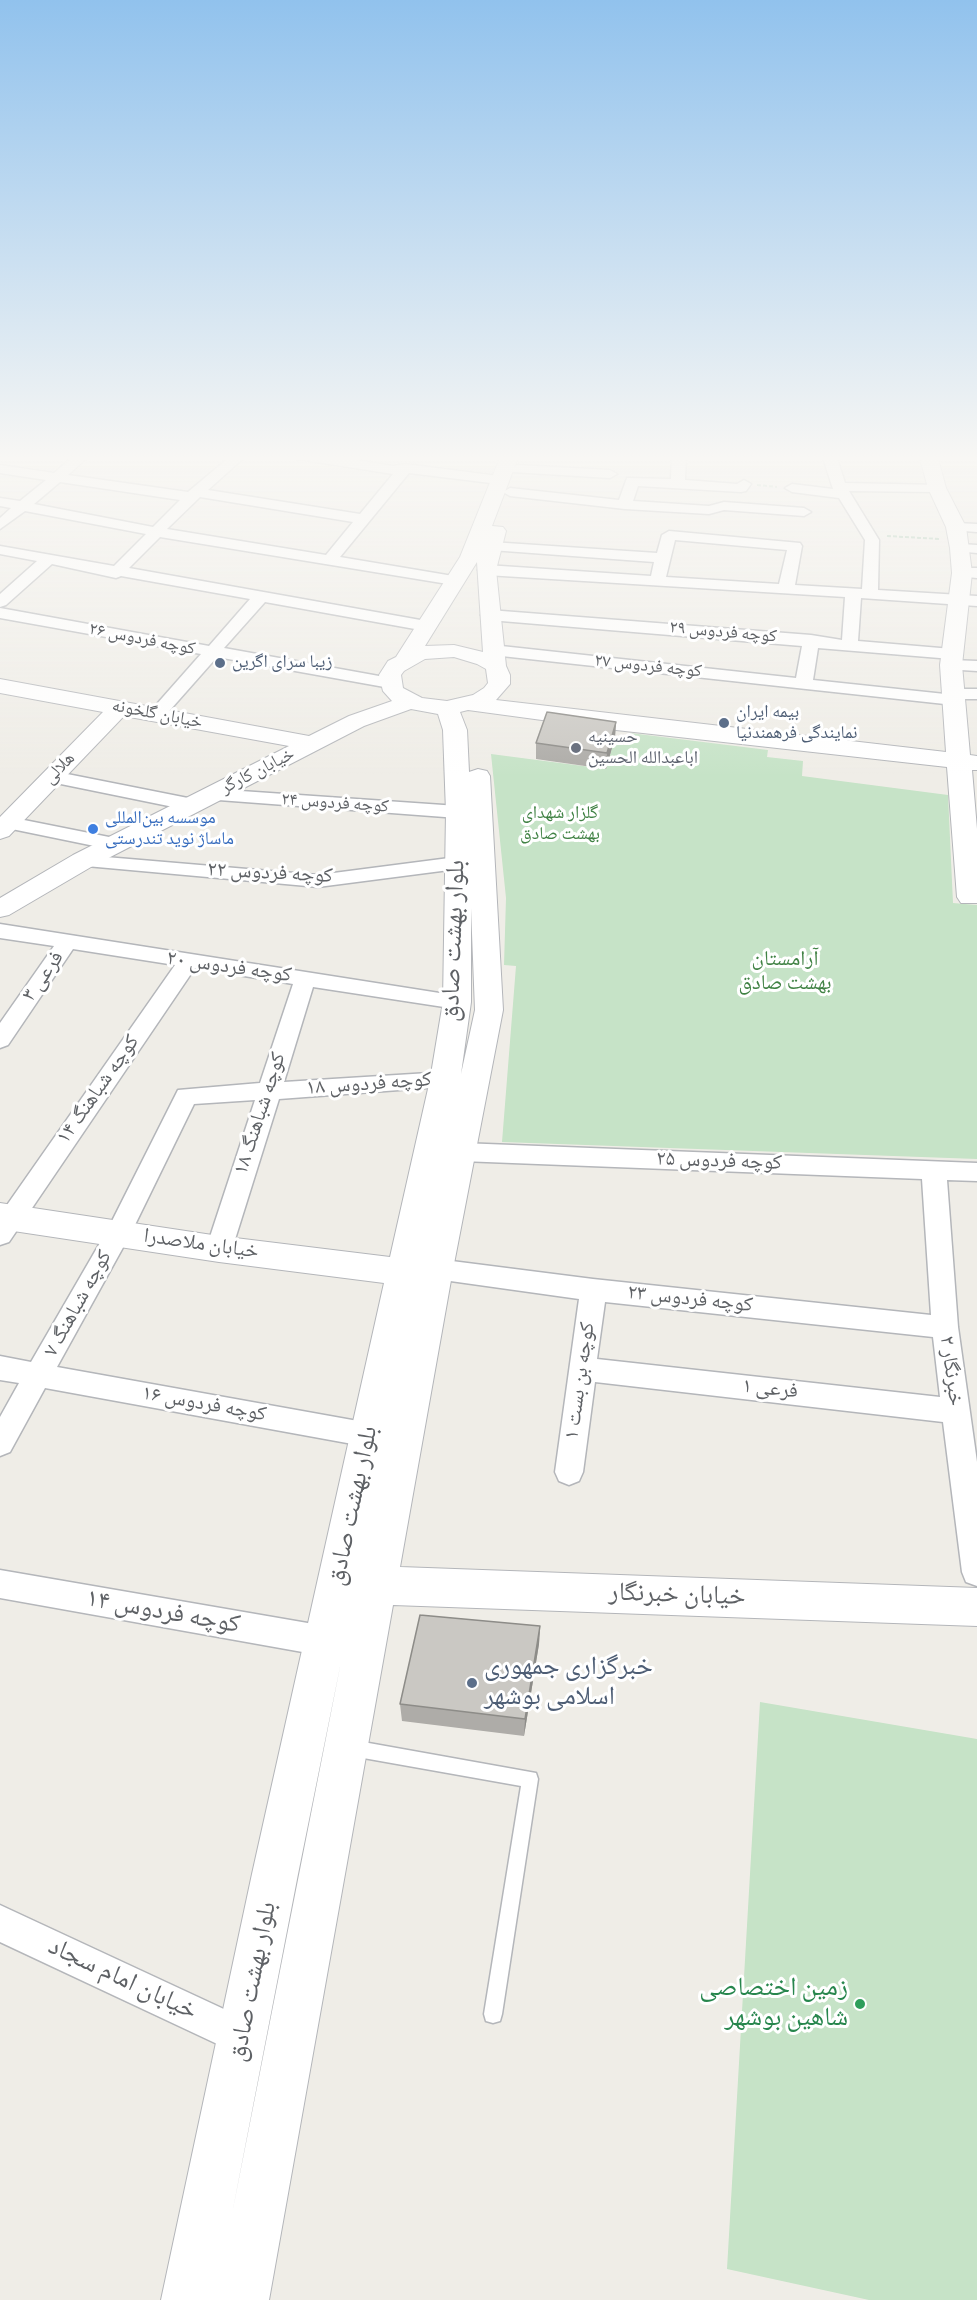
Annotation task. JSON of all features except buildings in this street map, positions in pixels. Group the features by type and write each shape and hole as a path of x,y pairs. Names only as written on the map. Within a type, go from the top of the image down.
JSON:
{"street":[{"path":"0,602 45,562"},
{"path":"60,562 426,626"},
{"path":"116,573 127,562"},
{"path":"342,562 458,574 486,570 967,600"},
{"path":"406,659 466,562"},
{"path":"461,706 492,693 499,684 500,675 493,658 486,570 488,562"},
{"path":"657,581 660,562"},
{"path":"786,589 792,562"},
{"path":"870,594 871,562"},
{"path":"969,573 967,600 951,659 954,697 968,763 973,897"},
{"path":"850,644 854,593"},
{"path":"157,714 260,598"},
{"name":"کوچه فردوس ۲۶","path":"0,613 211,653 398,692"},
{"name":"کوچه فردوس ۲۹","path":"489,615 850,644 951,659 977,666"},
{"path":"804,683 811,640"},
{"path":"493,658 454,651 429,652 406,659 396,666 390,675 398,692 430,707 461,706 968,763"},
{"name":"کوچه فردوس ۲۷","path":"493,658 954,697 977,694"},
{"name":"خیابان گلخونه","path":"0,686 314,744"},
{"name":"خیابان کارگر","path":"0,909 114,844 314,744 357,720 371,718 398,692"},
{"name":"بلوار بهشت صادق","path":"242,2300 376,1585 445,1080 458,1002 458,812 455,730 461,706"},
{"name":"بلوار بهشت صادق","path":"188,2300 275,1874 369,1435 420,1270 461,1152 489,1010 476,727 461,706"},
{"name":"هلالی","path":"4,827 119,708"},
{"name":"کوچه فردوس ۲۴","path":"52,777 202,800 458,812"},
{"path":"4,827 114,844"},
{"name":"کوچه فردوس ۲۲","path":"82,861 318,881 457,863"},
{"name":"کوچه فردوس ۲۰","path":"0,931 188,962 458,1002"},
{"name":"فرعی ۳","path":"0,1040 67,943"},
{"name":"کوچه شباهنگ ۱۴","path":"3,1223 188,962"},
{"name":"کوچه شباهنگ ۱۸","path":"219,1249 305,979"},
{"name":"کوچه فردوس ۱۸","path":"186,1096 445,1080"},
{"name":"کوچه شباهنگ ۷","path":"0,1443 118,1233 186,1096"},
{"name":"کوچه فردوس ۲۵","path":"461,1152 977,1172"},
{"name":"خبرنگار ۲","path":"934,1170 945,1328 977,1572"},
{"name":"خیابان ملاصدرا","path":"3,1223 118,1233 219,1249 420,1270"},
{"name":"کوچه فردوس ۲۳","path":"420,1270 945,1328"},
{"name":"کوچه بن بست ۱","path":"568,1472 584,1369 593,1290"},
{"name":"کوچه فردوس ۱۶","path":"0,1368 369,1435"},
{"name":"فرعی ۱","path":"584,1369 956,1411"},
{"name":"کوچه فردوس ۱۴","path":"0,1584 326,1641"},
{"name":"خیابان خبرنگار","path":"376,1585 977,1607"},
{"path":"275,1874 320,1881"},
{"name":"خیابان امام سجاد","path":"0,1923 243,2037"}],"lane":[{"path":"345,1746 530,1779 493,2014"}],"green space":[{"name":"آرامستان بهشت صادق","path":"630,733 768,750 767,757 803,761 802,776 948,795 953,903 977,905 977,1159 502,1142 516,966 504,965 506,898 491,754 606,769 615,737 627,738"},
{"name":"زمین اختصاصی شاهین بوشهر","path":"760,1702 977,1739 977,2300 869,2300 727,2269"}],"place":[{"name":"زیبا سرای اگرین","path":"220,663"},
{"name":"بیمه ایران نمایندگی فرهمندنیا","path":"724,723"},
{"name":"حسینیه اباعبدالله الحسین","path":"576,748"},
{"name":"موسسه بین‌المللی ماساژ نوید تندرستی","path":"93,829"},
{"name":"خبرگزاری جمهوری اسلامی بوشهر","path":"472,1683"},
{"name":"زمین اختصاصی شاهین بوشهر","path":"860,2004"}],"park label":[{"name":"گلزار شهدای بهشت صادق","path":"560,824"}]}
